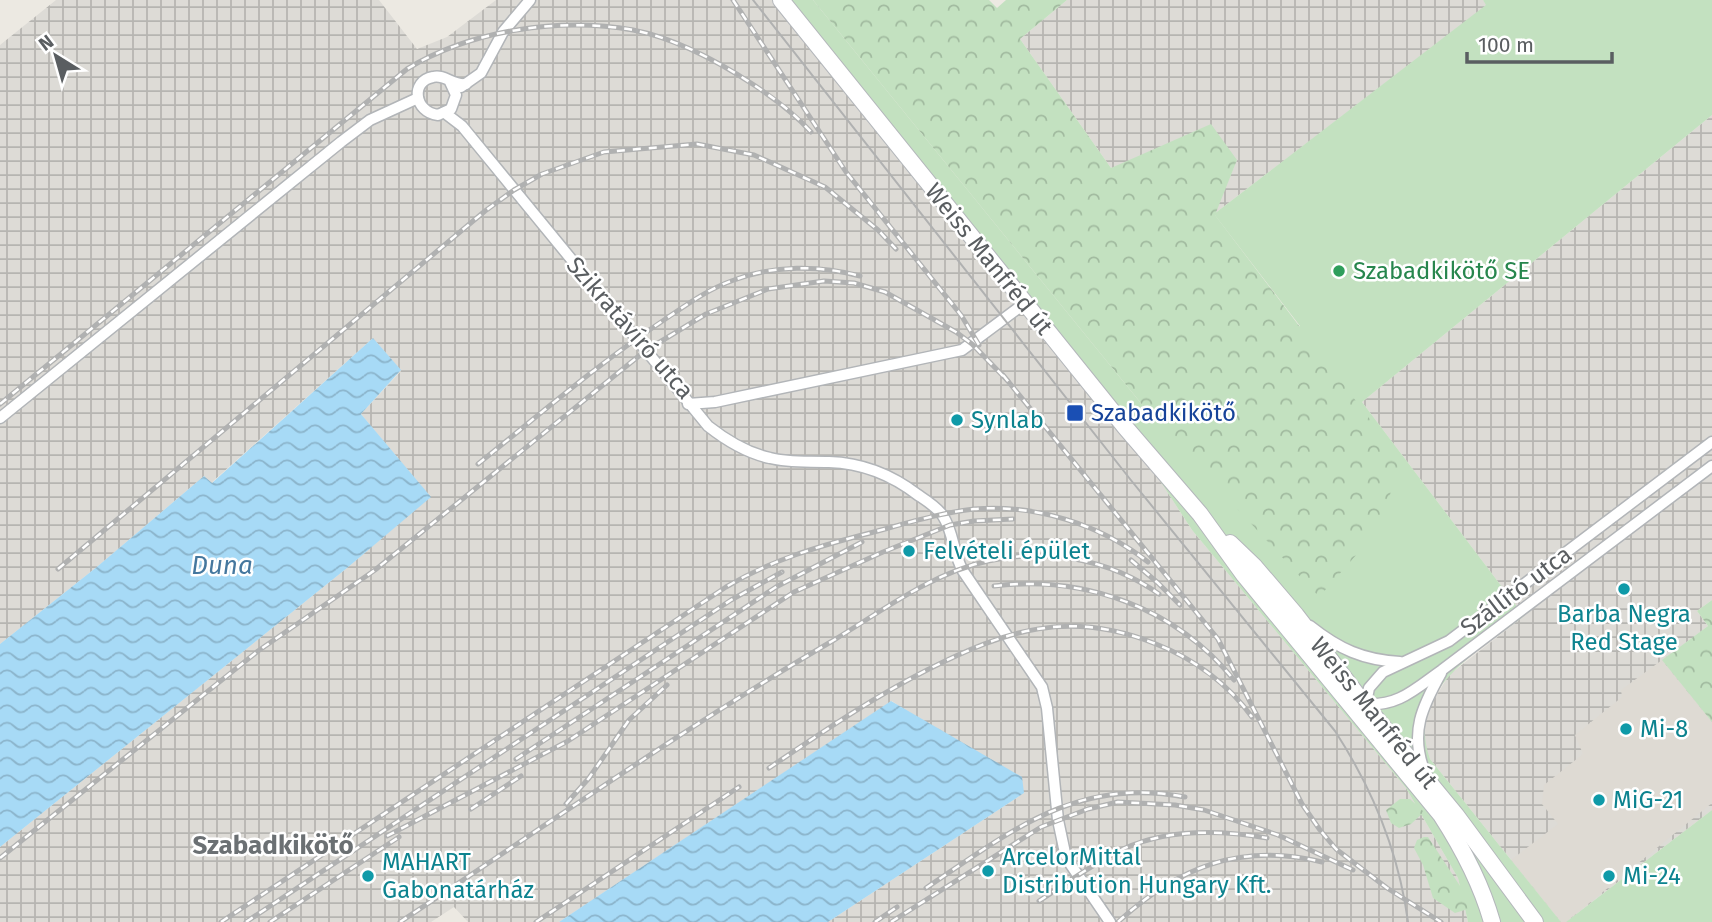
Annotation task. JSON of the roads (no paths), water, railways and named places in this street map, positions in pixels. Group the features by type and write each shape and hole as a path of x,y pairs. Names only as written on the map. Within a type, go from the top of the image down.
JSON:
{"main road":[{"name":"Weiss Manfréd út","path":"781,0 1125,427 1200,514 1244,575 1441,815 1463,850 1492,922"},
{"name":"Weiss Manfréd út","path":"1200,514 1254,566 1296,615 1365,705 1427,779 1535,922"}],"street":[{"path":"0,418 370,120 398,106 420,103 434,115 451,105 466,84 481,73 503,32 530,0"},
{"path":"420,103 420,87 427,79 438,76 450,82 466,84"},
{"path":"450,82 451,105"},
{"name":"Szikratávíró utca","path":"451,105 462,126 688,404 715,402 962,350 1025,303"},
{"path":"688,404 724,439 750,452 779,460 841,463 874,470 903,484 939,512 947,526 956,558 963,571 1042,687 1047,708 1058,820 1065,853 1108,921"},
{"name":"Szállító utca","path":"1712,442 1450,641 1383,672 1369,688 1365,705 1383,705 1399,701 1712,466"},
{"path":"1623,509 1635,525"},
{"path":"1514,593 1525,608"},
{"name":"Szállító utca","path":"1296,615 1318,633 1353,654 1379,661 1403,662"},
{"name":"Szállító utca","path":"1427,779 1419,755 1417,733 1427,698 1443,670"},
{"path":"1339,692 1365,705 1367,726"}],"water":[{"name":"Duna","path":"373,338 401,370 361,414 431,497 347,568 0,847 0,644 204,476 212,483"},
{"path":"891,701 1022,777 1024,793 828,922 559,922"}],"tram line":[{"path":"753,0 1130,479 1335,731 1361,775 1382,822 1398,871 1408,922"}],"railway":[{"path":"733,0 846,172 961,315 979,345"},
{"path":"0,404 407,69 459,45 487,36 546,26 605,26 633,30 696,52 740,76 784,107 811,132"},
{"path":"58,569 485,211 542,174 604,152 697,144 754,155 825,187 878,230 896,249"},
{"path":"478,464 616,354 715,288 749,275 781,269 813,268 860,276"},
{"path":"0,858 258,651 375,570 645,351 706,314 768,289 824,281 854,283 885,292 956,332 972,344 1008,381"},
{"path":"1003,375 1218,639 1302,804 1320,830 1336,849 1387,888 1441,922"},
{"path":"221,922 726,587 778,561 832,543 922,519 974,509 997,508 1066,519 1109,537 1148,562"},
{"path":"387,836 568,741 794,592 950,525 1013,519"},
{"path":"516,759 776,587 862,542"},
{"path":"400,922 724,707 908,594 947,574 1011,557 1055,556 1120,572 1159,594"},
{"path":"1131,560 1180,605"},
{"path":"246,922 731,600 782,572"},
{"path":"994,586 1062,586 1095,592 1126,602 1185,633 1211,655 1234,680"},
{"path":"769,768 867,704 956,656 1011,635 1066,626 1124,633 1184,657 1221,683 1252,717"},
{"path":"566,804 589,778 629,720 667,685"},
{"path":"471,809 521,776"},
{"path":"536,922 739,787"},
{"path":"926,888 1016,829 1078,802 1111,794 1146,793 1185,797"},
{"path":"891,922 1041,827 1088,809 1118,802 1175,805 1204,810 1278,835 1353,870"},
{"path":"1039,901 1102,861 1140,842 1194,833 1267,838"},
{"path":"270,922 399,837"},
{"path":"1118,922 1164,887 1212,864 1264,855 1322,862"},
{"path":"875,922 897,907"}],"place":[{"name":"Szabadkikötő SE","path":"1339,271"},
{"name":"Szabadkikötő","path":"1075,413"},
{"name":"Synlab","path":"957,420"},
{"name":"Felvételi épület","path":"909,551"},
{"name":"Barba Negra Red Stage","path":"1624,589"},
{"name":"Mi-8","path":"1626,729"},
{"name":"MiG-21","path":"1599,800"},
{"name":"ArcelorMittal Distribution Hungary Kft.","path":"988,871"},
{"name":"MAHART Gabonatárház","path":"368,876"},
{"name":"Mi-24","path":"1609,876"}],"district":[{"name":"Szabadkikötő","path":"273,845"}]}
